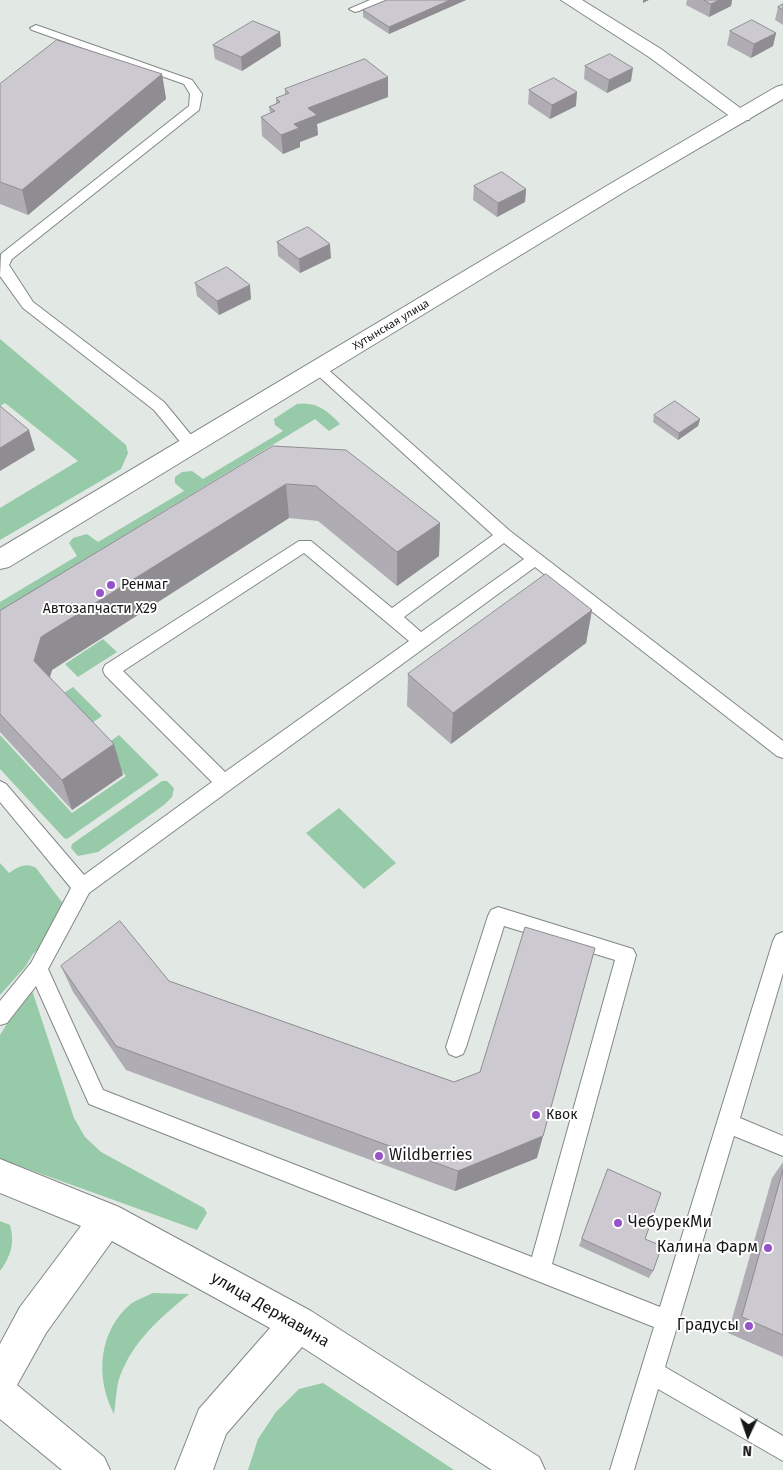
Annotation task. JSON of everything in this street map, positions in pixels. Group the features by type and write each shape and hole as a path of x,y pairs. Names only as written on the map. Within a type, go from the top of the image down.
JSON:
{"street":[{"path":"576,1 656,53 742,116"},
{"name":"Хутынская улица","path":"0,560 783,91"},
{"name":"улица Державина","path":"0,1176 107,1219 298,1324 526,1470"},
{"path":"0,1380 32,1320 107,1219"},
{"path":"194,1470 212,1422 298,1324"},
{"path":"0,1395 91,1470"}],"lane":[{"path":"355,10 380,0"},
{"path":"36,28 188,82 196,94 195,107 6,257 1,264 28,304 158,406 192,444"},
{"path":"319,368 504,536 783,751"},
{"path":"392,617 504,536"},
{"path":"224,783 112,670 305,545 421,641"},
{"path":"0,1016 38,969 82,887 535,559"},
{"path":"0,789 82,887"},
{"path":"456,1047 498,916 626,955 539,1271"},
{"path":"622,1470 783,941"},
{"path":"38,969 96,1097 668,1321"},
{"path":"728,1123 783,1146"},
{"path":"653,1373 783,1449"}],"green space":[{"path":"0,339 126,445 128,453 121,469 0,540 0,508 78,461 5,403 0,406"},
{"path":"297,404 310,404 321,408 340,424 329,431 315,419 0,611 0,602 77,556 69,543 73,538 87,534 98,542 184,491 175,483 175,477 182,472 192,471 203,479 283,431 275,425 274,419"},
{"path":"103,639 117,652 78,677 65,664"},
{"path":"73,687 102,716 83,729 55,699"},
{"path":"0,735 72,813 126,776 101,748 119,735 159,775 67,839 0,769"},
{"path":"162,781 167,781 174,788 172,797 164,805 98,852 78,856 71,848 72,844"},
{"path":"339,808 396,863 364,889 306,833"},
{"path":"0,863 9,873 25,865 36,868 74,918 33,954 25,967 0,995"},
{"path":"32,990 74,1118 85,1137 101,1152 204,1208 207,1213 197,1230 0,1159 0,1035 15,1011"},
{"path":"0,1221 10,1225 12,1244 7,1260 0,1271"},
{"path":"153,1293 189,1294 149,1330 133,1351 120,1376 114,1414 108,1400 102,1370 106,1340 121,1314 132,1303"},
{"path":"323,1383 454,1470 248,1470 258,1439 276,1412 299,1389"}],"building":[{"path":"387,0 450,0 389,27 363,10"},
{"path":"704,0 719,0 711,4"},
{"path":"752,20 776,33 754,44 730,31"},
{"path":"253,21 280,32 241,57 213,45"},
{"path":"57,40 162,74 22,190 0,182 0,84"},
{"path":"610,54 633,68 609,80 585,66"},
{"path":"365,59 388,77 308,108 317,115 294,124 299,128 281,135 261,117 275,111 269,107 280,102 276,98 289,93 285,89"},
{"path":"554,78 577,92 552,105 529,90"},
{"path":"502,172 526,189 498,203 474,186"},
{"path":"308,227 330,244 299,259 277,242"},
{"path":"227,267 250,285 217,301 195,283"},
{"path":"675,401 700,419 679,433 654,415"},
{"path":"0,406 29,430 0,448"},
{"path":"273,446 346,450 440,523 397,552 316,486 286,484 41,637 34,661 114,744 62,780 0,714 0,611"},
{"path":"546,574 592,610 453,713 408,674"},
{"path":"120,921 169,981 454,1082 480,1072 525,927 595,948 543,1136 458,1171 116,1046 61,966"},
{"name":"ЧебурекМи","path":"608,1169 661,1193 645,1239 662,1246 653,1271 582,1239"},
{"path":"783,1170 783,1335 742,1317"}],"place":[{"name":"Ренмаг","path":"111,585"},
{"name":"Автозапчасти X29","path":"100,593"},
{"name":"Квок","path":"536,1115"},
{"name":"Wildberries","path":"379,1156"},
{"name":"ЧебурекМи","path":"618,1223"},
{"name":"Калина Фарм","path":"768,1248"},
{"name":"Градусы","path":"749,1326"}]}
